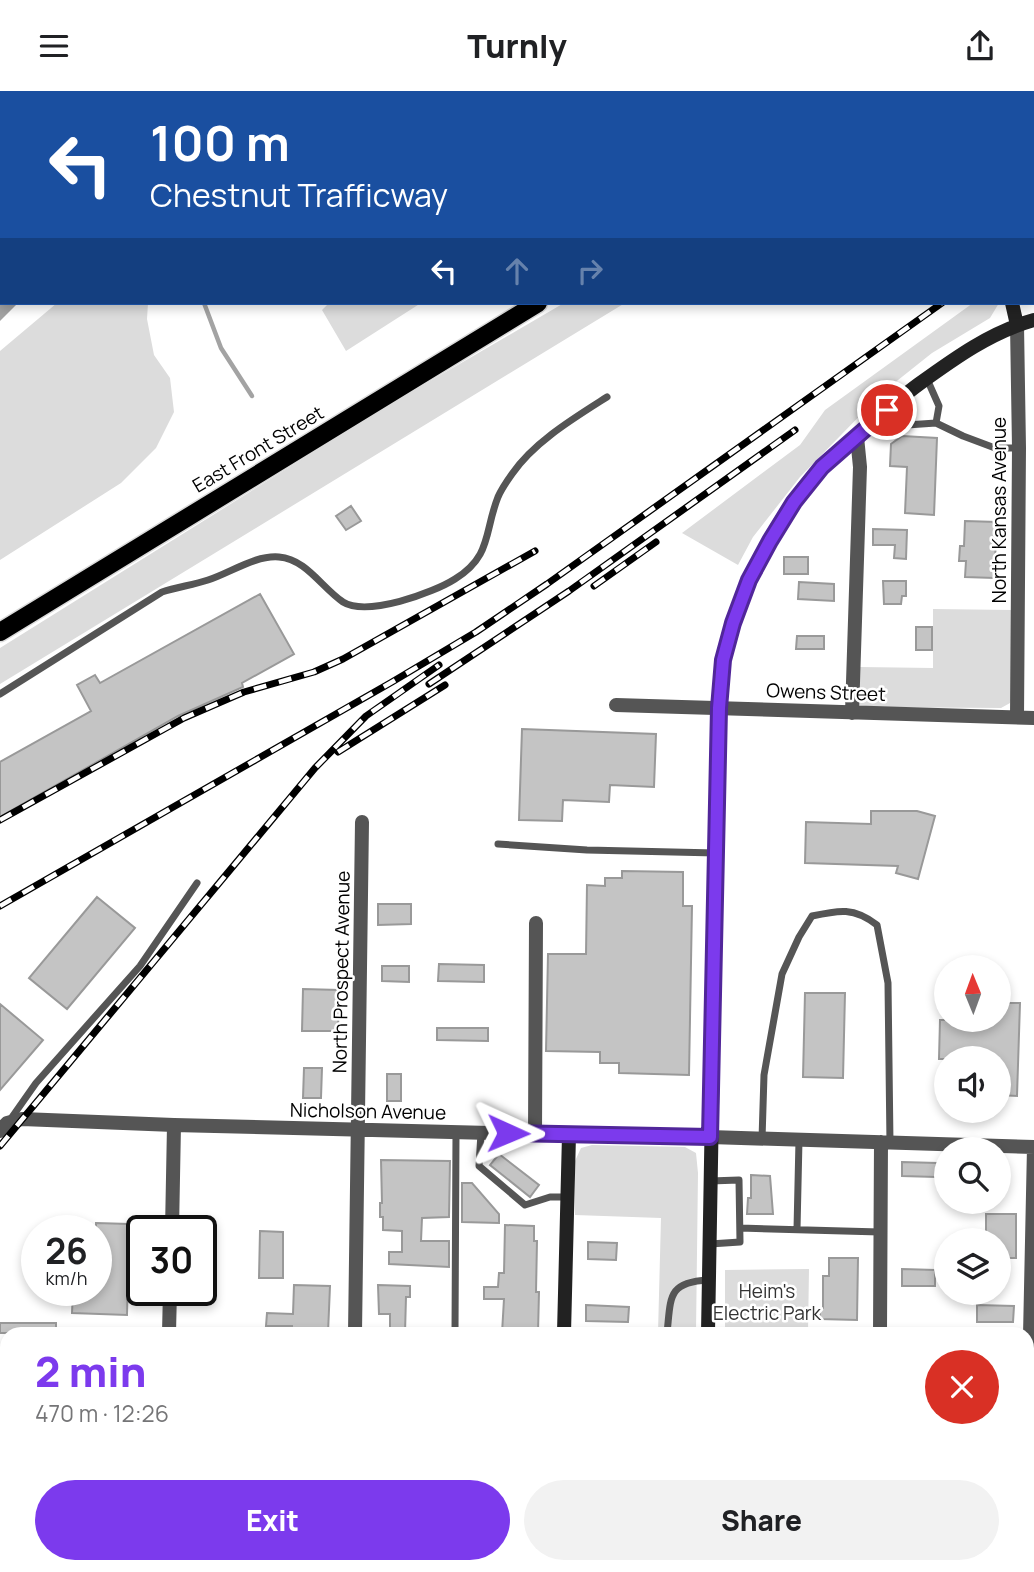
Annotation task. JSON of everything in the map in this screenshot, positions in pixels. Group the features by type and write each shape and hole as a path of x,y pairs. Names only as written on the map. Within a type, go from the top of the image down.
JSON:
{"main road":[{"name":"East Front Street","path":"0,632 535,305"}],"street":[{"name":"North Kansas Avenue","path":"1012,305 1017,325 1019,448 1017,717"},
{"path":"708,1327 719,708 723,660 733,623 749,580 794,502 822,467 927,379 991,335 1034,320"},
{"path":"852,713 860,467 857,437"},
{"name":"Owens Street","path":"616,705 1034,718"},
{"name":"North Prospect Avenue","path":"355,1327 362,822"},
{"path":"535,1134 536,923"},
{"name":"Nicholson Avenue","path":"4,1127 22,1119 1034,1147"},
{"path":"172,1215 174,1125"},
{"path":"564,1327 569,1135"},
{"path":"880,1327 880,1232 886,1142"},
{"path":"1030,1327 1034,1147"},
{"path":"169,1327 170,1306"}],"lane":[{"path":"927,379 939,406 936,422"},
{"path":"0,694 162,592 206,581 262,559 281,557 292,560 345,603 367,608 428,592 454,580 474,565 486,546 498,497 513,472 571,420 607,397"},
{"path":"887,410 907,425 936,422 995,448 1019,448"},
{"path":"498,844 586,850 716,853"},
{"path":"4,1127 36,1083 140,966 197,883"},
{"path":"762,1139 764,1075 782,974 812,916 842,910 866,916 877,925 888,983 886,1142"},
{"path":"456,1132 456,1327"},
{"path":"481,1133 479,1165 526,1205 550,1197 567,1197"},
{"path":"797,1229 799,1140"},
{"path":"709,1181 739,1180 740,1228 740,1242 709,1244"},
{"path":"740,1228 880,1232"},
{"path":"668,1327 671,1300 679,1286 688,1281 708,1280"}],"green space":[{"path":"55,305 148,305 147,319 154,355 170,378 174,412 156,448 121,483 0,560 0,351"},
{"path":"327,305 418,305 346,351 322,310"},
{"path":"561,305 622,305 0,684 0,648 389,405"},
{"path":"970,305 998,305 990,318 932,353 883,392 800,477 753,537 738,565 682,533 800,445 825,410"},
{"path":"933,609 1013,610 1010,703 1001,708 859,707 860,667 933,668"},
{"path":"592,1145 685,1147 696,1153 696,1327 658,1327 661,1218 575,1215 575,1161 581,1148"},
{"name":"Heim's Electric Park","path":"809,1269 808,1327 725,1327 725,1270"}],"shaded area":[{"path":"0,305 16,305 0,321"}],"building":[{"path":"902,436 937,438 934,515 905,513 907,467 890,466 891,444"},
{"path":"351,506 361,521 346,530 336,516"},
{"path":"965,521 997,522 994,578 965,577 966,561 959,561 960,546 964,546"},
{"path":"873,529 907,530 906,559 894,558 895,545 873,545"},
{"path":"784,557 808,557 808,574 784,574"},
{"path":"883,581 906,581 906,596 902,596 901,604 884,604"},
{"path":"799,582 834,584 834,601 798,599"},
{"path":"260,594 294,654 242,683 243,687 178,716 0,817 0,762 91,711 77,685 95,675 100,683"},
{"path":"916,627 932,627 932,650 916,650"},
{"path":"797,636 824,636 824,649 796,649"},
{"path":"522,729 656,734 654,787 610,785 609,802 563,800 562,821 519,820"},
{"path":"871,811 917,811 935,816 918,879 896,873 898,866 805,863 806,822 871,824"},
{"path":"622,871 683,872 683,906 692,906 689,1075 619,1073 619,1063 600,1063 600,1052 546,1051 548,954 586,954 587,885 605,886 605,878 622,878"},
{"path":"97,897 135,928 67,1009 29,978"},
{"path":"378,904 411,904 411,924 378,925"},
{"path":"439,964 484,965 484,982 438,981"},
{"path":"382,966 409,966 409,982 382,981"},
{"path":"303,989 339,990 338,1031 302,1031"},
{"path":"805,993 845,993 843,1078 803,1077"},
{"path":"1012,1003 1020,1003 1017,1096 1011,1096 1011,1046 939,1046 940,1033 1012,1033"},
{"path":"0,1004 43,1040 0,1090"},
{"path":"437,1028 488,1028 488,1041 437,1040"},
{"path":"304,1068 322,1068 321,1098 303,1098"},
{"path":"387,1074 401,1074 401,1101 387,1101"},
{"path":"499,1154 539,1185 530,1197 490,1165"},
{"path":"381,1160 450,1161 449,1217 422,1218 421,1241 449,1241 449,1267 389,1264 389,1252 402,1252 402,1231 383,1230 383,1217 380,1217"},
{"path":"902,1162 934,1163 934,1177 902,1176"},
{"path":"751,1175 770,1176 773,1214 747,1214 748,1198 751,1198"},
{"path":"462,1183 472,1183 499,1214 499,1223 462,1222"},
{"path":"986,1214 1016,1214 1016,1258 1011,1258 1011,1228 986,1228"},
{"path":"112,1223 126,1224 127,1315 72,1313 72,1306 112,1306"},
{"path":"505,1225 534,1226 534,1241 537,1241 538,1327 502,1327 504,1299 484,1299 484,1287 498,1287 499,1273 504,1273"},
{"path":"260,1231 283,1232 283,1278 259,1278"},
{"path":"588,1242 617,1243 616,1260 588,1259"},
{"path":"829,1258 858,1258 857,1320 820,1319 820,1308 823,1308 823,1276 829,1276"},
{"path":"902,1269 934,1270 934,1286 902,1286"},
{"path":"294,1285 330,1286 328,1327 266,1326 267,1313 293,1314"},
{"path":"378,1285 410,1286 410,1297 406,1297 405,1327 390,1327 390,1314 379,1314"},
{"path":"586,1305 629,1307 628,1322 586,1321"},
{"path":"977,1305 1014,1306 1013,1322 977,1322"},
{"path":"0,1323 56,1323 56,1327 0,1327"}],"waterway":[{"path":"205,305 221,348 252,396"}],"railway":[{"path":"0,906 476,632 939,305"},
{"path":"429,684 569,591 795,430"},
{"path":"594,586 656,542"},
{"path":"0,820 184,718 244,692 314,672 343,659 535,551"},
{"path":"0,1146 315,768 366,716 439,665"},
{"path":"338,752 445,685"}],"route":[{"path":"508,1133 710,1137 719,708 723,660 749,580 794,502 822,467 887,410"}]}
